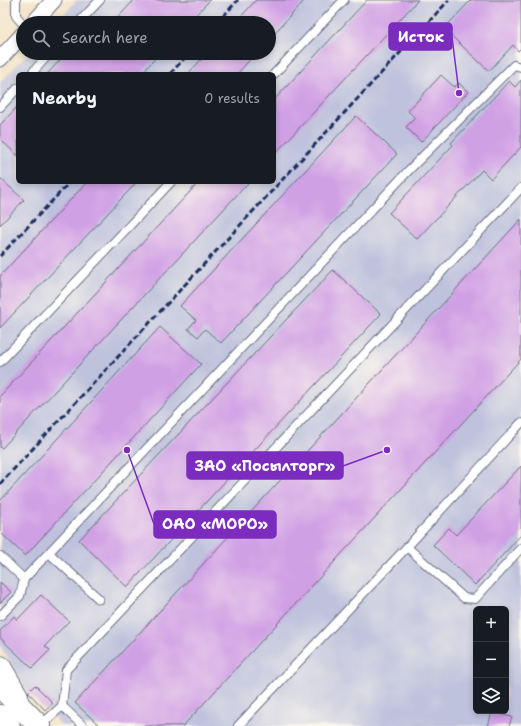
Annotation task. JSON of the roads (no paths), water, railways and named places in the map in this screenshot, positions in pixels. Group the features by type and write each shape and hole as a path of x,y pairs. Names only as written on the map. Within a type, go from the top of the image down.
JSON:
{"main road":[{"path":"0,667 36,722"},
{"path":"0,686 36,722"},
{"path":"0,716 9,726"}],"street":[{"path":"39,16 54,0"},
{"path":"0,59 16,42"}],"lane":[{"path":"16,0 16,16"},
{"path":"85,16 100,0"},
{"path":"276,72 344,0"},
{"path":"33,72 44,60"},
{"path":"0,616 20,596 24,579 409,170 514,65 521,67"},
{"path":"0,107 16,90"},
{"path":"0,362 169,184"},
{"path":"62,706 66,670 521,188"},
{"path":"238,726 521,423"},
{"path":"407,546 464,598 475,599 521,548"},
{"path":"49,553 99,599"},
{"path":"0,556 24,579"},
{"path":"36,722 62,706"},
{"path":"62,706 83,726"}],"railway":[{"path":"223,16 238,0"},
{"path":"0,484 449,0"},
{"path":"172,72 183,60"},
{"path":"0,256 68,184"}],"place":[{"name":"Исток","path":"459,93"},
{"name":"ОАО «МОРО»","path":"127,450"},
{"name":"ЗАО «Посылторг»","path":"387,450"}]}
